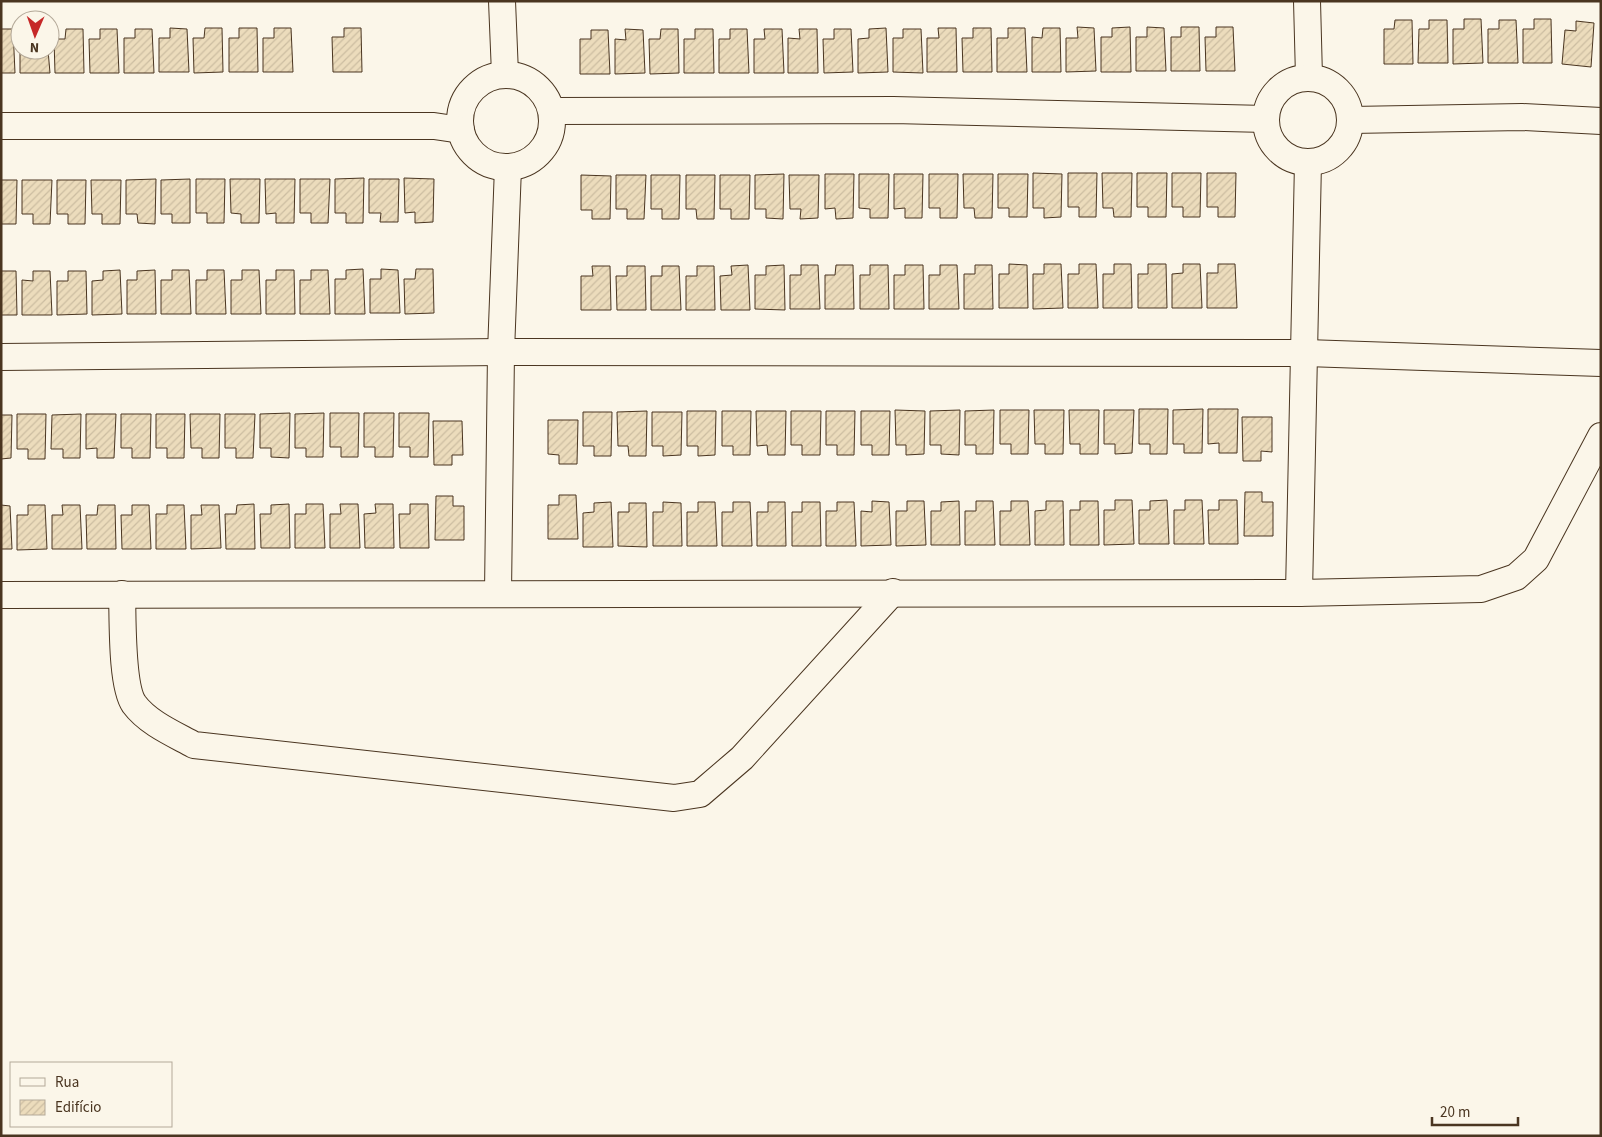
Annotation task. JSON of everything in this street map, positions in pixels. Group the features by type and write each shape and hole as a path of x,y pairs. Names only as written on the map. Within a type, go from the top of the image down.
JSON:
{"street":[{"path":"502,1 505,74"},
{"path":"1307,1 1309,77"},
{"path":"505,74 521,77 535,84 546,96 552,111 553,127 548,143 538,155 524,164 508,167 492,165 478,158 467,146 461,130 460,114 465,99 475,86 489,78 505,74"},
{"path":"1309,77 1322,79 1334,85 1343,95 1349,107 1351,120 1343,145 1333,154 1321,160 1308,162 1294,160 1283,154 1274,144 1268,132 1266,119 1268,105 1274,94 1284,85 1296,79 1309,77"},
{"path":"552,111 893,110 1266,119"},
{"path":"1351,120 1522,116 1601,121"},
{"path":"1,126 434,126 461,130"},
{"path":"1299,593 1306,353 1308,162"},
{"path":"498,593 501,352 508,167"},
{"path":"1,357 501,352 1306,353 1601,363"},
{"path":"1,595 893,592 1299,593 1481,589 1516,577 1536,559 1601,436"},
{"path":"122,594 124,667 133,703 161,728 194,745 674,798 700,794 742,758 893,592"}],"building":[{"path":"1464,19 1481,19 1483,63 1453,64 1453,29 1464,29"},
{"path":"1534,19 1551,19 1552,63 1523,63 1523,29 1534,29"},
{"path":"1395,20 1412,20 1413,64 1384,64 1384,29 1394,29"},
{"path":"1429,20 1447,20 1448,63 1418,63 1419,29 1429,29"},
{"path":"1499,20 1516,20 1518,63 1488,63 1488,29 1499,29"},
{"path":"1576,21 1594,23 1591,67 1562,64 1565,30 1576,31"},
{"path":"1077,27 1094,28 1096,71 1066,72 1066,38 1078,38"},
{"path":"1130,27 1131,72 1101,72 1101,37 1112,37 1112,28"},
{"path":"1147,27 1164,28 1166,71 1136,71 1136,37 1147,37"},
{"path":"1181,27 1199,27 1200,71 1171,71 1171,37 1181,37"},
{"path":"1216,27 1233,27 1235,71 1206,71 1205,37 1216,37"},
{"path":"170,28 187,29 189,72 159,72 159,38 170,38"},
{"path":"205,28 222,28 223,72 194,73 193,38 204,38"},
{"path":"239,28 257,28 258,72 229,72 229,38 239,38"},
{"path":"274,28 291,28 293,72 263,72 263,38 274,38"},
{"path":"344,28 361,28 362,72 333,72 332,37 344,37"},
{"path":"886,28 888,72 858,73 858,39 869,38 869,29"},
{"path":"938,28 956,28 957,72 927,72 927,38 939,38"},
{"path":"973,28 991,28 992,72 963,72 962,38 973,38"},
{"path":"1008,28 1025,28 1027,72 997,72 997,38 1008,38"},
{"path":"1043,28 1060,28 1061,72 1032,72 1032,37 1042,38"},
{"path":"1,29 10,29 10,60 14,60 15,73 1,73"},
{"path":"66,29 83,29 84,73 55,73 55,60 60,60 60,39 65,39"},
{"path":"100,29 117,29 119,73 90,73 89,39 100,39"},
{"path":"135,29 152,29 154,73 124,73 124,38 135,38"},
{"path":"625,29 643,30 645,73 615,74 615,39 626,40"},
{"path":"661,29 678,29 679,73 650,74 649,39 660,39"},
{"path":"695,29 713,29 714,73 684,73 684,39 695,39"},
{"path":"730,29 747,29 749,73 719,73 719,39 730,39"},
{"path":"764,29 782,29 784,73 754,73 754,39 765,39"},
{"path":"799,29 817,29 818,73 788,73 788,38 800,39"},
{"path":"834,29 851,29 853,72 824,73 823,39 834,39"},
{"path":"903,29 921,29 923,73 893,72 893,38 903,38"},
{"path":"591,30 608,30 610,74 580,74 580,39 591,39"},
{"path":"20,60 49,60 50,73 20,73"},
{"path":"1033,173 1062,174 1061,217 1044,218 1044,208 1033,208"},
{"path":"1068,173 1097,173 1096,217 1079,217 1079,207 1068,207"},
{"path":"1102,173 1132,173 1131,217 1114,217 1113,208 1103,208"},
{"path":"1137,173 1167,173 1166,217 1148,217 1148,207 1137,207"},
{"path":"1172,173 1201,173 1200,217 1183,217 1183,207 1172,207"},
{"path":"1207,173 1236,173 1235,217 1218,217 1218,207 1207,207"},
{"path":"784,174 783,219 766,218 766,209 755,209 755,175"},
{"path":"825,174 854,174 853,218 836,219 835,208 825,209"},
{"path":"859,174 889,174 888,218 870,218 870,209 859,208"},
{"path":"894,174 923,174 922,218 905,218 905,208 894,209"},
{"path":"929,174 958,174 957,218 940,218 940,208 929,208"},
{"path":"963,174 993,174 992,218 975,218 974,208 964,208"},
{"path":"998,174 1028,174 1027,217 1009,217 1009,208 998,208"},
{"path":"581,175 611,176 610,219 592,219 592,210 581,210"},
{"path":"616,175 646,175 644,219 627,219 627,209 616,209"},
{"path":"651,175 680,175 679,219 662,219 662,209 651,209"},
{"path":"686,175 715,175 714,219 697,219 696,209 686,209"},
{"path":"720,175 750,175 749,219 731,219 731,209 720,209"},
{"path":"789,175 819,175 818,218 800,219 801,209 790,209"},
{"path":"364,178 363,223 346,223 346,213 335,213 335,179"},
{"path":"404,178 434,179 433,222 415,223 415,212 405,213"},
{"path":"156,179 155,224 138,223 137,214 126,214 126,180"},
{"path":"190,179 190,223 172,223 172,214 161,214 161,180"},
{"path":"196,179 225,179 224,223 207,223 207,213 196,213"},
{"path":"230,179 260,179 259,223 241,223 241,214 231,213"},
{"path":"265,179 295,179 294,223 276,223 276,213 266,214"},
{"path":"300,179 330,179 328,223 311,223 311,213 300,213"},
{"path":"369,179 399,179 398,222 380,222 381,213 369,213"},
{"path":"1,180 17,180 16,224 1,224"},
{"path":"22,180 52,180 50,224 33,224 33,214 22,214"},
{"path":"57,180 86,180 85,224 68,224 68,214 57,214"},
{"path":"91,180 121,180 120,224 102,224 102,214 92,214"},
{"path":"1009,264 1027,265 1028,308 999,308 999,274 1009,274"},
{"path":"1044,264 1061,264 1063,308 1033,309 1033,274 1044,274"},
{"path":"1079,264 1096,264 1098,308 1068,308 1068,274 1079,274"},
{"path":"1114,264 1131,264 1132,308 1103,308 1103,274 1114,274"},
{"path":"1148,264 1166,264 1167,308 1138,308 1138,274 1148,274"},
{"path":"1183,264 1200,264 1202,308 1172,308 1172,274 1183,273"},
{"path":"1218,264 1235,264 1237,308 1207,308 1207,273 1218,273"},
{"path":"748,265 750,310 721,310 720,276 732,275 731,266"},
{"path":"784,265 785,310 755,309 755,275 766,275 766,266"},
{"path":"801,265 818,265 820,309 790,309 790,275 801,275"},
{"path":"836,265 853,265 854,309 825,309 825,275 835,275"},
{"path":"870,265 888,265 889,309 860,309 860,275 870,275"},
{"path":"905,265 923,265 924,309 894,309 894,275 905,275"},
{"path":"940,265 957,265 959,309 929,309 929,275 940,275"},
{"path":"975,265 992,265 993,309 964,309 964,274 975,274"},
{"path":"592,266 610,266 611,310 581,310 581,276 593,276"},
{"path":"627,266 645,266 646,310 617,310 616,276 627,276"},
{"path":"662,266 679,266 681,310 651,310 651,276 662,276"},
{"path":"697,266 714,266 715,310 686,310 686,276 697,276"},
{"path":"363,269 365,314 335,314 335,279 346,279 346,270"},
{"path":"381,269 398,270 400,313 370,313 370,279 381,279"},
{"path":"416,269 433,269 434,313 405,314 404,279 415,279"},
{"path":"120,270 122,314 92,315 92,281 103,280 103,271"},
{"path":"155,270 156,314 127,314 127,280 137,280 137,271"},
{"path":"172,270 189,270 191,314 161,314 161,280 172,280"},
{"path":"207,270 224,270 226,314 196,314 196,280 207,280"},
{"path":"242,270 259,270 261,314 231,314 231,280 242,280"},
{"path":"276,270 294,270 295,314 266,314 266,280 276,280"},
{"path":"311,270 328,270 330,314 300,314 300,280 311,280"},
{"path":"1,271 16,271 17,315 1,315"},
{"path":"33,271 50,271 52,315 22,315 22,280 33,281"},
{"path":"68,271 86,271 87,314 57,315 57,281 68,281"},
{"path":"1139,409 1168,409 1167,454 1150,454 1150,444 1139,444"},
{"path":"1203,409 1202,453 1184,453 1184,444 1173,444 1173,410"},
{"path":"1208,409 1238,409 1237,453 1219,453 1219,443 1208,444"},
{"path":"895,410 925,411 924,454 906,455 906,445 896,445"},
{"path":"960,410 959,455 941,454 941,445 930,445 930,411"},
{"path":"994,410 993,454 976,454 976,445 965,445 965,411"},
{"path":"1000,410 1029,410 1028,454 1011,454 1011,444 1000,444"},
{"path":"1034,410 1064,410 1063,454 1045,454 1045,444 1035,444"},
{"path":"1069,410 1099,410 1098,454 1080,454 1080,444 1070,444"},
{"path":"1104,410 1134,410 1132,453 1115,454 1115,444 1104,444"},
{"path":"647,411 646,456 629,456 628,446 618,446 617,412"},
{"path":"687,411 716,411 715,455 698,456 698,446 687,446"},
{"path":"722,411 751,411 750,455 733,455 733,446 722,446"},
{"path":"756,411 786,411 785,455 768,455 767,445 757,446"},
{"path":"791,411 821,411 820,455 802,455 802,445 791,445"},
{"path":"826,411 855,411 854,455 837,455 837,445 826,445"},
{"path":"861,411 890,411 889,455 872,455 872,445 861,445"},
{"path":"583,412 612,412 611,456 594,456 594,446 583,446"},
{"path":"652,412 682,412 681,455 663,456 663,446 652,446"},
{"path":"290,413 289,458 271,457 271,448 260,448 260,414"},
{"path":"324,413 323,457 306,457 306,448 295,448 295,414"},
{"path":"330,413 359,413 358,457 341,457 341,447 330,447"},
{"path":"364,413 394,413 393,457 375,457 375,447 364,447"},
{"path":"399,413 429,413 428,457 410,457 410,447 399,447"},
{"path":"17,414 46,414 45,459 28,459 28,449 17,449"},
{"path":"81,414 80,458 63,458 63,449 51,449 52,415"},
{"path":"86,414 116,414 114,458 97,458 97,448 86,449"},
{"path":"121,414 151,414 150,458 132,458 132,448 121,448"},
{"path":"156,414 185,414 184,458 167,458 167,448 156,448"},
{"path":"190,414 220,414 219,458 202,458 202,448 191,448"},
{"path":"225,414 255,414 253,458 236,458 236,448 225,448"},
{"path":"1,415 12,415 11,458 1,459"},
{"path":"1242,417 1272,417 1272,452 1261,451 1261,461 1243,461"},
{"path":"548,420 578,420 577,464 559,464 559,455 548,454"},
{"path":"433,421 462,421 463,455 452,455 452,465 434,465"},
{"path":"1245,492 1262,492 1262,502 1273,502 1273,536 1244,536"},
{"path":"559,495 576,495 578,539 548,539 548,505 559,505"},
{"path":"436,496 453,496 453,506 464,506 464,540 435,540"},
{"path":"1115,500 1132,500 1134,544 1104,545 1104,510 1115,510"},
{"path":"1167,500 1169,544 1139,544 1139,510 1150,510 1150,501"},
{"path":"1185,500 1202,500 1204,544 1174,544 1174,510 1185,510"},
{"path":"1219,500 1237,500 1238,544 1209,544 1208,510 1219,510"},
{"path":"872,501 889,502 891,545 861,546 861,511 872,512"},
{"path":"907,501 924,501 926,545 896,546 896,511 907,511"},
{"path":"959,501 960,545 931,545 931,511 941,511 941,502"},
{"path":"976,501 993,501 995,545 965,545 965,511 976,511"},
{"path":"1011,501 1028,501 1030,545 1000,545 1000,511 1011,511"},
{"path":"1046,501 1063,501 1064,545 1035,545 1035,511 1046,510"},
{"path":"1080,501 1098,501 1099,545 1070,545 1070,510 1080,510"},
{"path":"611,502 613,547 583,547 583,513 594,512 594,503"},
{"path":"663,502 681,503 682,546 653,546 653,512 663,512"},
{"path":"698,502 715,502 717,546 687,546 687,512 698,512"},
{"path":"733,502 750,502 752,546 722,546 722,512 733,512"},
{"path":"768,502 785,502 786,546 757,546 757,512 768,512"},
{"path":"802,502 820,502 821,546 792,546 792,512 802,512"},
{"path":"837,502 854,502 856,546 826,546 826,511 837,511"},
{"path":"629,503 646,503 647,547 618,546 618,512 629,512"},
{"path":"254,504 255,549 226,549 225,514 236,514 237,505"},
{"path":"289,504 290,548 261,548 260,514 271,514 271,505"},
{"path":"306,504 323,504 325,548 295,548 295,514 306,514"},
{"path":"340,504 358,504 360,548 330,548 330,514 341,514"},
{"path":"375,504 393,504 394,548 365,548 364,514 376,513"},
{"path":"410,504 428,504 429,548 400,548 399,514 410,514"},
{"path":"1,505 10,506 12,549 1,549"},
{"path":"28,505 45,505 47,549 17,550 17,515 28,515"},
{"path":"62,505 80,505 82,549 52,549 52,515 63,515"},
{"path":"98,505 115,505 116,549 87,549 86,515 97,515"},
{"path":"132,505 149,505 151,549 122,549 121,515 132,515"},
{"path":"167,505 184,505 186,549 156,549 156,514 167,514"},
{"path":"201,505 219,505 221,548 191,549 191,515 202,515"}]}
